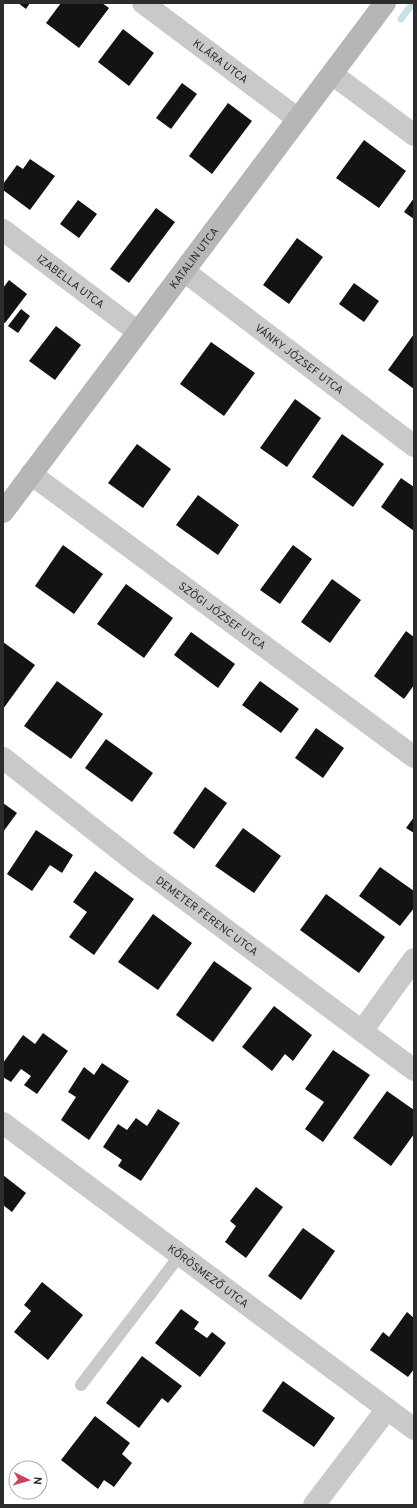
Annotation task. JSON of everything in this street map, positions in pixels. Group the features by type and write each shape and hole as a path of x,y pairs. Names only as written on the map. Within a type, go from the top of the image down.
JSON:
{"street":[{"name":"KLÁRA UTCA","path":"143,3 298,119"},
{"name":"KATALIN UTCA","path":"3,512 385,3"},
{"path":"332,74 414,135"},
{"name":"IZABELLA UTCA","path":"3,230 138,332"},
{"name":"VÁNKY JÓZSEF UTCA","path":"184,271 414,446"},
{"name":"SZÖGI JÓZSEF UTCA","path":"31,474 414,757"},
{"name":"DEMETER FERENC UTCA","path":"3,758 139,865 414,1070"},
{"path":"362,1031 414,959"},
{"name":"KŐRÖSMEZŐ UTCA","path":"3,1123 414,1430"},
{"path":"314,1505 386,1409"}],"lane":[{"path":"81,1385 180,1255"}],"building":[{"path":"18,3 30,3 26,9"},
{"path":"61,3 102,3 109,8 79,48 46,23"},
{"path":"123,29 154,53 129,86 98,62"},
{"path":"182,83 197,94 171,129 156,118"},
{"path":"228,103 252,121 212,174 189,156"},
{"path":"364,140 406,171 379,208 336,178"},
{"path":"30,159 55,176 30,210 3,190 3,184 17,165 23,169"},
{"path":"414,198 414,219 404,212"},
{"path":"78,200 97,214 79,238 60,224"},
{"path":"156,208 175,222 129,283 110,269"},
{"path":"297,238 323,257 289,304 263,285"},
{"path":"9,280 27,294 5,323 3,322 3,288"},
{"path":"354,283 379,301 364,322 339,304"},
{"path":"21,309 30,316 18,333 8,326"},
{"path":"56,326 81,345 55,380 29,361"},
{"path":"414,334 414,389 388,370"},
{"path":"211,342 255,373 224,416 180,384"},
{"path":"295,399 321,418 287,467 260,448"},
{"path":"342,434 384,464 353,507 312,477"},
{"path":"137,444 171,469 143,508 108,483"},
{"path":"401,478 414,487 414,531 381,507"},
{"path":"198,495 239,525 218,555 176,525"},
{"path":"63,545 103,574 74,614 35,586"},
{"path":"293,545 312,559 280,604 260,590"},
{"path":"332,579 361,600 330,643 301,622"},
{"path":"126,584 173,618 144,658 97,624"},
{"path":"406,631 414,637 414,685 404,699 374,676"},
{"path":"191,632 235,664 218,688 174,655"},
{"path":"3,642 35,665 3,709"},
{"path":"57,681 103,714 71,759 24,726"},
{"path":"260,681 299,709 281,733 242,705"},
{"path":"316,728 344,748 323,778 295,758"},
{"path":"106,739 153,773 132,802 85,768"},
{"path":"205,787 227,803 194,849 173,833"},
{"path":"3,803 17,813 3,832"},
{"path":"414,817 414,833 406,828"},
{"path":"243,828 281,856 254,893 215,866"},
{"path":"36,830 73,855 62,873 50,865 32,891 7,874"},
{"path":"380,867 414,891 414,908 400,926 359,896"},
{"path":"95,871 134,899 94,955 69,937 87,912 73,902"},
{"path":"326,894 385,937 359,973 300,930"},
{"path":"153,914 192,943 158,990 118,962"},
{"path":"214,961 252,988 213,1042 176,1015"},
{"path":"274,1006 312,1035 293,1061 285,1054 272,1071 242,1047"},
{"path":"43,1033 68,1051 37,1094 24,1085 31,1076 21,1069 11,1082 3,1077 3,1063 23,1035 35,1044"},
{"path":"333,1050 370,1075 323,1142 305,1129 324,1102 305,1089"},
{"path":"102,1063 129,1081 89,1140 61,1120 76,1097 68,1092 84,1067 94,1075"},
{"path":"387,1091 414,1110 414,1134 391,1166 353,1138"},
{"path":"158,1109 180,1123 141,1181 118,1166 122,1160 103,1147 118,1124 127,1130 136,1118 147,1126"},
{"path":"3,1175 26,1193 12,1212 3,1205"},
{"path":"256,1187 283,1207 246,1258 225,1242 236,1226 230,1221"},
{"path":"303,1228 335,1251 301,1300 268,1276"},
{"path":"42,1282 83,1315 48,1360 14,1332 31,1311 24,1305"},
{"path":"181,1309 199,1322 194,1329 207,1338 212,1332 226,1343 200,1377 155,1343"},
{"path":"407,1312 414,1318 414,1369 408,1377 370,1350 383,1332 389,1337"},
{"path":"142,1356 182,1386 168,1403 162,1398 139,1428 106,1403"},
{"path":"283,1381 335,1418 314,1447 262,1411"},
{"path":"95,1416 130,1443 122,1454 132,1463 114,1487 104,1480 98,1489 61,1460"}],"waterway":[{"path":"401,19 413,3"}]}
